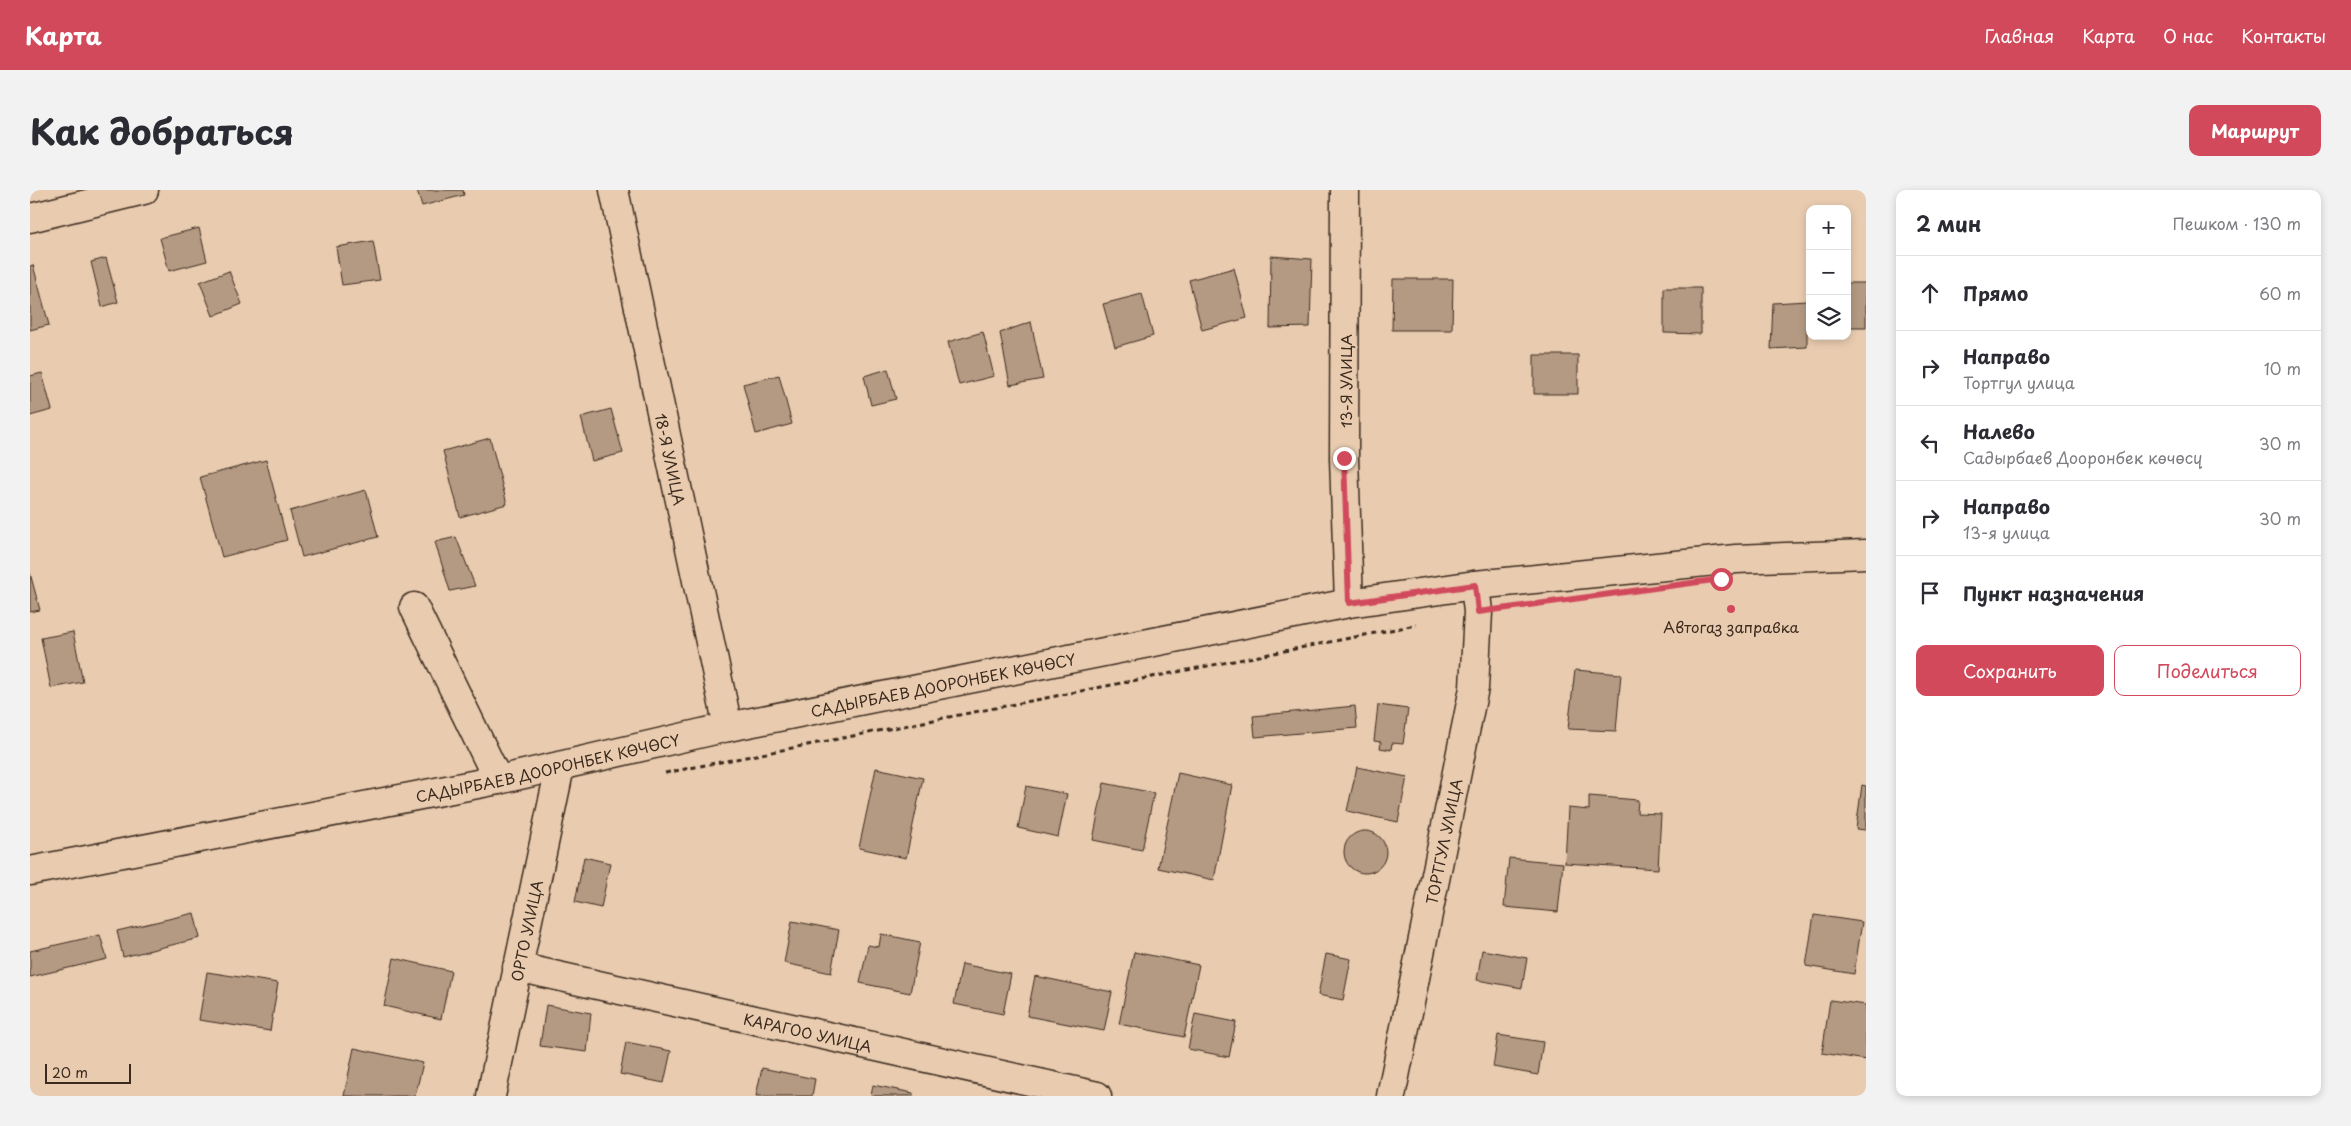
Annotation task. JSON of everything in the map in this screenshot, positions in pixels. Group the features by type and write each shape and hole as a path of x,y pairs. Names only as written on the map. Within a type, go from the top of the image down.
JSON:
{"street":[{"path":"30,218 144,190"},
{"name":"18-Я УЛИЦА","path":"614,190 728,727"},
{"name":"13-Я УЛИЦА","path":"1345,190 1344,458 1349,603"},
{"name":"САДЫРБАЕВ ДООРОНБЕК КӨЧӨСҮ","path":"30,871 498,780 728,727 1349,603 1475,585 1736,559 1866,554"},
{"name":"ТОРТГУЛ УЛИЦА","path":"1391,1096 1474,688 1478,612 1475,585"},
{"path":"414,607 498,780"},
{"name":"ОРТО УЛИЦА","path":"491,1096 560,767"},
{"name":"КАРАГОО УЛИЦА","path":"517,967 1097,1096"}],"path":[{"path":"660,774 1420,624"}],"building":[{"path":"417,190 463,190 464,195 422,206"},
{"path":"199,228 207,261 169,271 160,238"},
{"path":"373,241 380,280 342,285 336,247"},
{"path":"1271,256 1312,259 1310,327 1270,328"},
{"path":"106,258 118,302 102,307 91,262"},
{"path":"33,265 49,325 30,330 30,266"},
{"path":"1234,268 1247,318 1202,330 1189,280"},
{"path":"229,271 242,304 213,316 200,282"},
{"path":"1393,279 1453,279 1452,330 1392,330"},
{"path":"1851,283 1866,283 1866,327 1851,327"},
{"path":"1664,288 1701,288 1701,334 1664,333"},
{"path":"1142,294 1153,336 1115,347 1103,304"},
{"path":"1806,301 1807,347 1771,349 1773,303"},
{"path":"1031,322 1043,379 1010,385 1000,333"},
{"path":"983,332 994,376 959,385 948,342"},
{"path":"1534,355 1578,355 1578,394 1534,394"},
{"path":"888,369 896,399 871,405 864,376"},
{"path":"42,373 52,410 30,416 30,376"},
{"path":"779,375 792,424 756,434 743,384"},
{"path":"611,409 623,453 592,461 581,417"},
{"path":"490,438 507,504 460,517 443,451"},
{"path":"266,460 287,540 222,557 200,477"},
{"path":"366,490 378,537 302,557 290,511"},
{"path":"456,537 475,586 450,591 435,542"},
{"path":"30,573 40,610 30,612"},
{"path":"73,632 83,682 51,688 41,638"},
{"path":"1575,670 1621,674 1616,731 1568,729"},
{"path":"1378,705 1408,709 1403,744 1392,743 1391,750 1380,748 1381,742 1374,741"},
{"path":"1355,706 1357,728 1255,737 1253,716"},
{"path":"1357,767 1407,777 1398,822 1347,811"},
{"path":"876,768 923,778 906,858 859,848"},
{"path":"1178,773 1232,785 1214,880 1158,868"},
{"path":"1104,783 1154,793 1142,850 1093,840"},
{"path":"1862,785 1866,786 1866,830 1856,829"},
{"path":"1026,786 1067,794 1058,837 1018,828"},
{"path":"1589,796 1638,800 1637,813 1661,814 1658,869 1565,863 1568,808 1589,810"},
{"path":"1365,831 1380,837 1386,852 1380,867 1365,873 1350,867 1344,852 1350,837"},
{"path":"584,857 610,863 601,908 575,902"},
{"path":"1509,858 1563,863 1558,912 1504,907"},
{"path":"194,913 200,938 123,957 117,931"},
{"path":"1814,915 1862,922 1854,974 1806,966"},
{"path":"792,921 839,930 831,973 784,963"},
{"path":"881,934 920,942 910,993 860,983 868,945 879,947"},
{"path":"100,935 107,959 30,977 30,951"},
{"path":"1482,950 1527,958 1522,988 1477,980"},
{"path":"1134,952 1199,965 1184,1037 1119,1024"},
{"path":"1326,954 1351,959 1343,1000 1318,995"},
{"path":"394,958 451,971 441,1019 384,1006"},
{"path":"962,964 1011,974 1003,1014 954,1004"},
{"path":"207,972 278,983 270,1031 199,1020"},
{"path":"1035,976 1112,992 1104,1031 1027,1016"},
{"path":"1830,1000 1866,1005 1866,1060 1822,1053"},
{"path":"546,1005 591,1013 587,1052 540,1046"},
{"path":"1195,1014 1236,1022 1229,1057 1188,1049"},
{"path":"1498,1035 1543,1042 1538,1075 1493,1067"},
{"path":"626,1042 671,1051 664,1083 620,1074"},
{"path":"354,1048 423,1063 415,1096 344,1096"},
{"path":"762,1068 815,1079 812,1096 756,1096"},
{"path":"873,1085 913,1093 913,1096 871,1096"}],"place":[{"name":"Автогаз заправка","path":"1731,609"}],"route":[{"path":"1344,458 1349,603 1475,585 1478,612 1721,579"}]}
